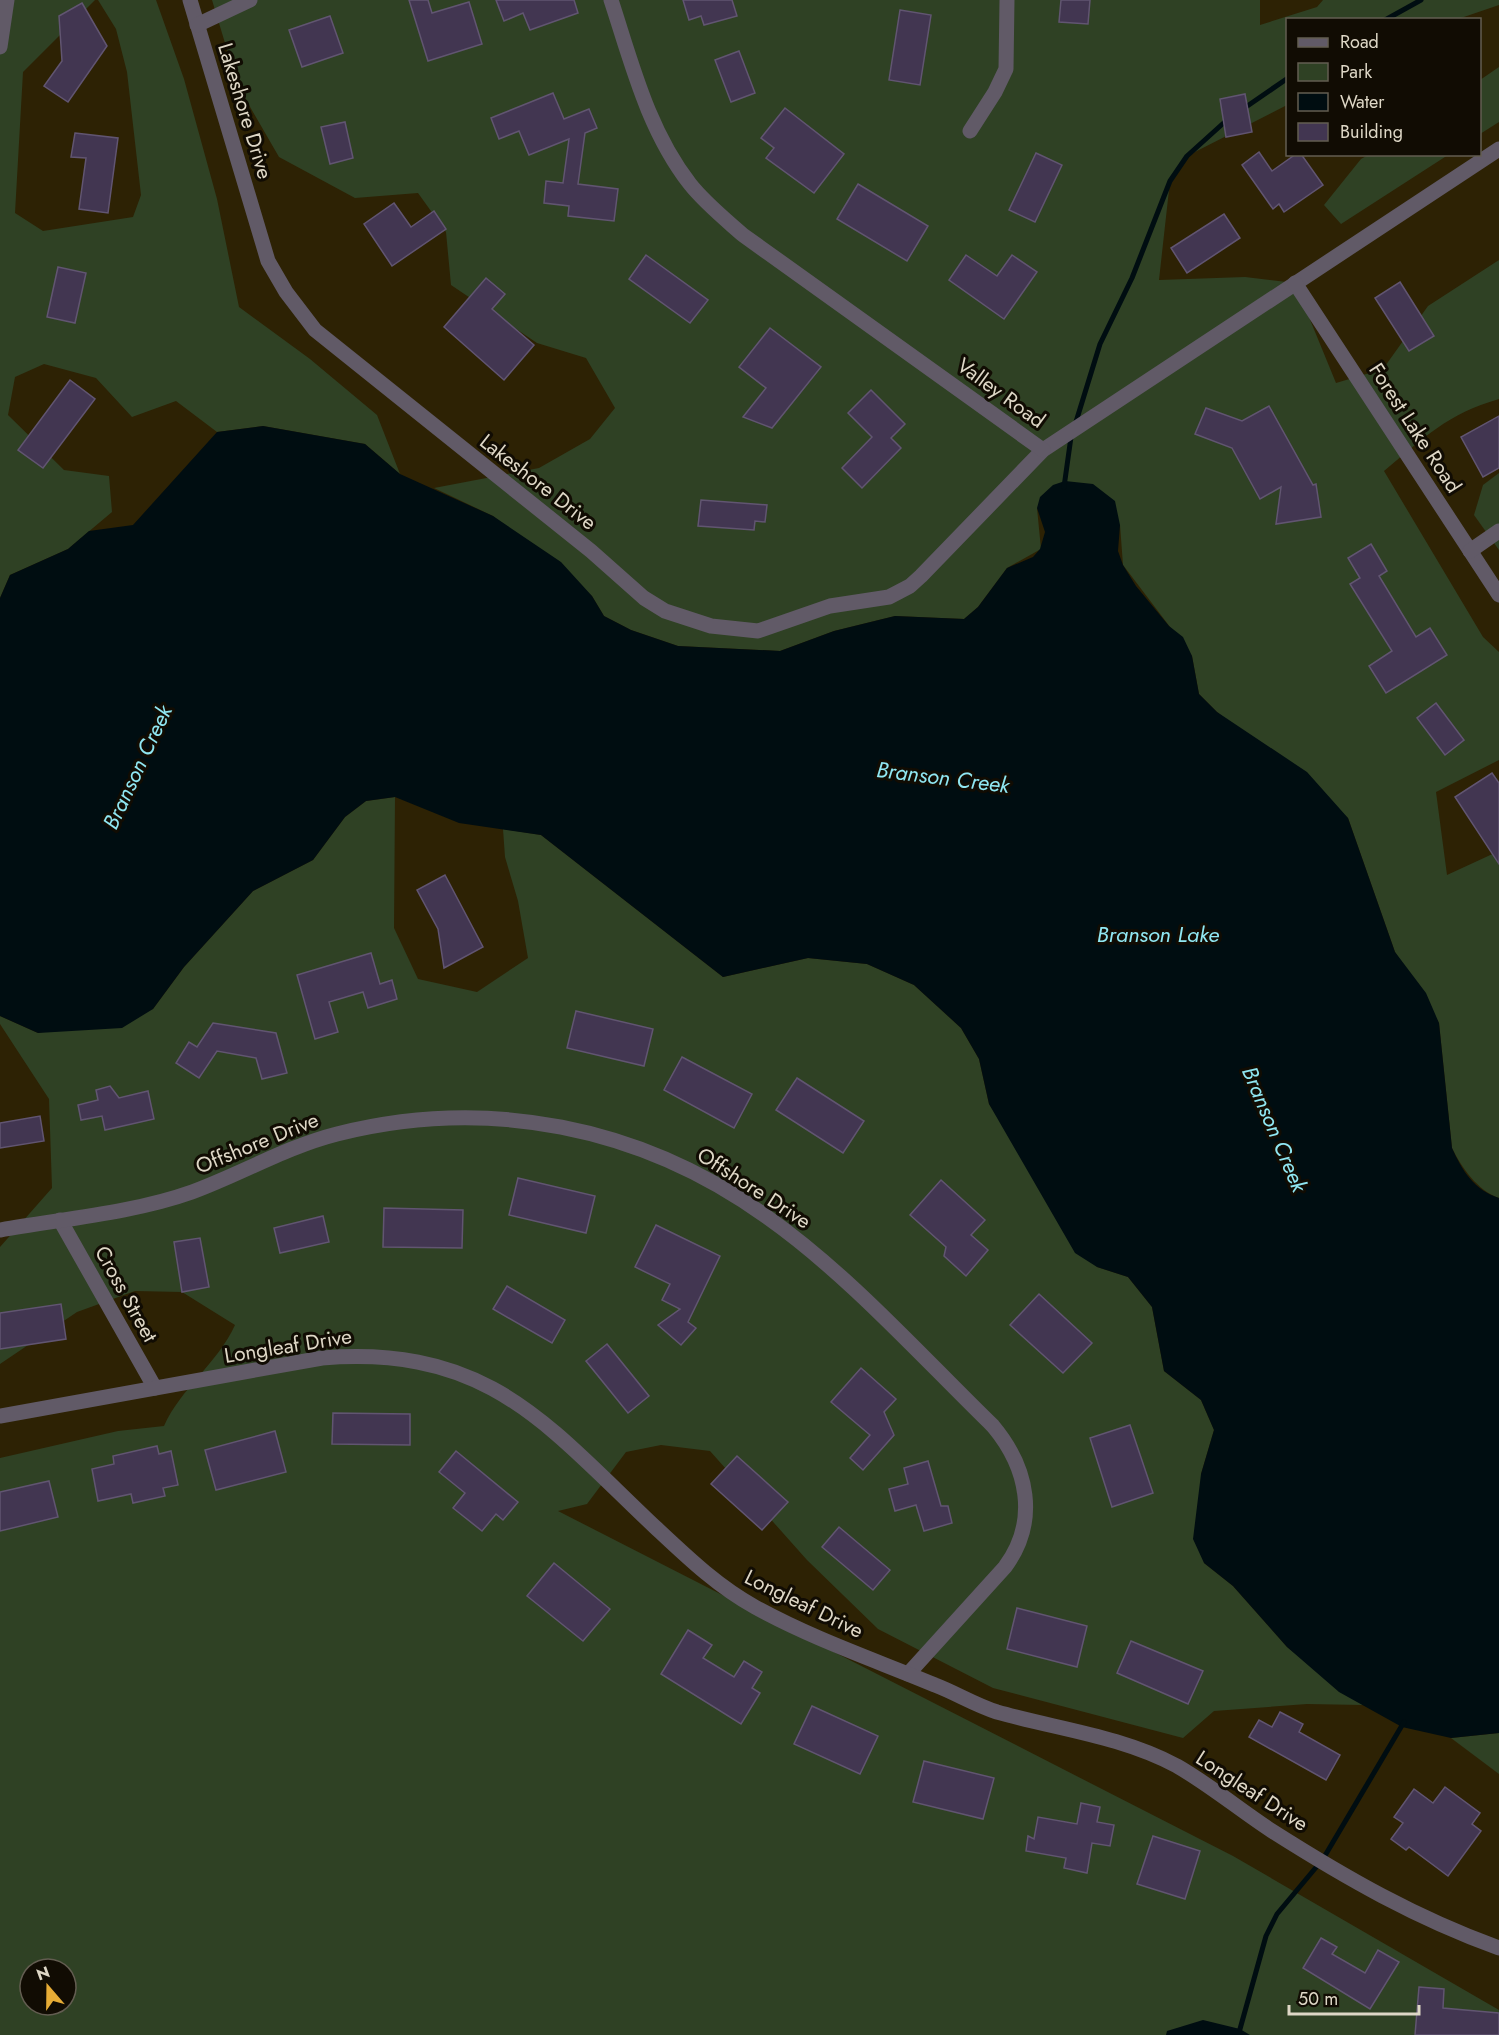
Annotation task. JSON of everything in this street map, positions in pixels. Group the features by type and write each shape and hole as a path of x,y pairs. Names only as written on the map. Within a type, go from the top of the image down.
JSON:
{"street":[{"path":"0,47 7,0"},
{"name":"Lakeshore Drive","path":"190,0 268,261 299,312 333,346 591,551 644,598 665,611 711,626 758,631 830,606 889,597 910,586 921,576 1043,450"},
{"path":"197,25 250,0"},
{"name":"Valley Road","path":"611,0 653,124 670,156 691,185 743,235 1043,450 1499,149"},
{"path":"970,131 995,92 1006,69 1007,0"},
{"name":"Forest Lake Road","path":"1295,283 1499,595"},
{"path":"1470,551 1499,531"},
{"name":"Offshore Drive","path":"0,1230 156,1202 191,1192 301,1146 335,1135 418,1119 490,1117 573,1127 642,1148 685,1167 767,1217 805,1246 993,1426 1014,1454 1023,1477 1026,1500 1018,1547 1005,1567 908,1674"},
{"name":"Cross Street","path":"60,1220 155,1388"},
{"name":"Longleaf Drive","path":"0,1416 322,1358 358,1355 394,1357 429,1363 464,1374 496,1389 536,1415 698,1567 726,1589 757,1608 822,1639 992,1710 1110,1740 1177,1766 1272,1830 1398,1906 1441,1927 1499,1948"}],"green space":[{"path":"0,0 95,0 23,72 15,213 43,231 133,217 141,195 127,72 116,29 98,0 156,0 184,79 217,199 239,307 310,359 377,415 400,474 365,444 263,426 217,432 176,401 132,417 96,378 44,364 15,377 8,415 64,470 109,476 112,512 68,549 10,575 0,598"},
{"path":"212,0 1260,0 1260,25 1317,7 1323,0 1499,0 1499,5 1461,18 1286,18 1286,106 1187,156 1170,181 1159,280 1245,277 1295,283 1336,383 1383,369 1428,306 1499,260 1499,399 1451,419 1384,471 1483,637 1499,652 1499,760 1436,792 1447,875 1499,851 1499,1198 1477,1184 1460,1163 1452,1148 1439,1023 1395,952 1348,818 1217,712 1199,694 1192,656 1123,565 1120,525 1037,508 1041,549 1007,568 978,607 964,619 895,616 834,631 780,651 678,646 631,630 604,616 592,596 493,516 434,488 539,468 590,439 615,408 586,358 537,343 451,285 446,232 418,193 355,198 279,157 238,86"},
{"path":"1499,67 1499,122 1481,133 1481,79"},
{"path":"1366,156 1446,156 1341,224 1324,205 1361,159"},
{"path":"1499,473 1499,550 1474,515 1483,485"},
{"path":"395,797 394,928 418,979 477,992 528,958 518,901 505,857 503,829 541,835 723,977 808,958 867,964 914,985 961,1028 979,1059 989,1104 1097,1267 1128,1277 1152,1307 1164,1371 1201,1400 1214,1430 1201,1474 1204,1563 1233,1586 1287,1647 1363,1705 1307,1704 1214,1711 1183,1738 993,1688 878,1629 807,1560 710,1451 661,1445 626,1452 587,1504 558,1511 1233,1856 1499,2010 1499,2035 0,2035 0,1458 118,1431 164,1426 171,1412 219,1352 235,1325 182,1292 135,1291 77,1312 0,1364 0,1247 52,1188 49,1099 0,1024 0,1016 38,1033 153,1009 184,967 253,891 313,860 345,817 366,801"},
{"path":"1499,1733 1499,1774 1451,1738"}],"water":[{"name":"Branson Lake","path":"263,426 365,444 400,474 493,516 561,562 592,596 604,616 631,630 678,646 780,651 834,631 895,616 964,619 978,607 1007,568 1033,557 1040,549 1045,532 1037,508 1040,497 1053,485 1065,481 1093,484 1115,501 1120,525 1118,551 1123,565 1136,586 1169,626 1183,637 1192,656 1199,694 1217,712 1307,772 1348,818 1395,952 1426,993 1439,1023 1452,1148 1470,1178 1483,1190 1499,1198 1499,1733 1451,1738 1402,1727 1339,1692 1287,1647 1233,1586 1204,1563 1193,1539 1201,1474 1214,1430 1201,1400 1164,1371 1152,1307 1128,1277 1097,1267 1075,1253 989,1104 979,1059 961,1028 914,985 867,964 808,958 723,977 541,835 459,823 395,797 366,801 345,817 313,860 253,891 184,967 153,1009 122,1028 38,1033 0,1016 0,598 10,575 68,549 89,531 133,525 217,432"},
{"path":"1203,2020 1240,2029 1250,2035 1166,2035 1167,2031"}],"building":[{"path":"409,0 428,0 432,13 469,2 482,44 428,61"},
{"path":"496,0 574,0 578,13 530,30 523,13 504,21"},
{"path":"683,0 732,0 737,16 704,25 701,16 689,20"},
{"path":"1061,0 1090,0 1088,24 1059,22"},
{"path":"82,3 107,46 68,102 44,86 62,61 59,16"},
{"path":"900,10 931,15 920,85 889,80"},
{"path":"330,16 343,53 302,67 289,30"},
{"path":"739,51 755,93 731,102 715,60"},
{"path":"553,93 564,119 589,109 597,128 585,133 578,184 618,189 614,221 568,216 569,206 544,203 546,181 563,183 569,139 529,155 519,131 499,139 491,118"},
{"path":"1245,94 1252,132 1226,137 1220,99"},
{"path":"785,108 844,154 814,193 766,158 774,148 761,138"},
{"path":"345,122 353,158 330,164 321,127"},
{"path":"75,133 118,138 108,213 79,209 86,158 71,157"},
{"path":"1259,152 1272,171 1293,156 1302,156 1323,185 1284,212 1279,204 1273,209 1242,165"},
{"path":"1036,153 1062,165 1035,222 1009,210"},
{"path":"858,184 928,226 907,261 837,219"},
{"path":"394,203 411,227 434,211 446,229 392,266 364,224"},
{"path":"1224,214 1240,238 1187,273 1171,248"},
{"path":"646,255 708,300 690,323 629,279"},
{"path":"966,255 997,276 1012,255 1037,272 1004,319 949,280"},
{"path":"58,267 86,273 75,323 47,317"},
{"path":"486,278 505,294 492,309 534,345 504,380 444,327"},
{"path":"1400,282 1434,336 1409,351 1375,298"},
{"path":"770,328 821,367 772,428 743,417 766,388 739,367"},
{"path":"70,380 95,399 43,468 18,450"},
{"path":"871,390 905,424 891,438 901,448 862,488 842,468 872,437 848,413"},
{"path":"1269,406 1313,485 1316,484 1321,517 1276,524 1281,487 1260,499 1232,448 1195,434 1206,408 1242,421"},
{"path":"1499,416 1499,468 1483,477 1461,437"},
{"path":"701,500 767,505 765,522 755,521 754,530 698,526"},
{"path":"1371,544 1387,571 1379,576 1416,637 1430,628 1447,655 1386,693 1369,666 1392,651 1350,584 1360,578 1348,558"},
{"path":"1436,703 1464,740 1445,755 1417,718"},
{"path":"1492,773 1499,783 1499,864 1455,797"},
{"path":"445,875 483,947 444,968 438,929 417,890"},
{"path":"371,953 380,984 392,980 397,999 368,1008 363,992 329,1002 338,1032 315,1039 297,975"},
{"path":"576,1011 653,1029 644,1066 567,1048"},
{"path":"213,1023 276,1033 287,1073 262,1079 256,1058 217,1051 199,1078 176,1063 189,1042 197,1047"},
{"path":"682,1057 752,1094 734,1128 664,1090"},
{"path":"797,1078 864,1121 843,1153 776,1110"},
{"path":"110,1086 119,1098 148,1091 154,1119 105,1130 102,1116 81,1120 78,1105 98,1100 96,1090"},
{"path":"40,1116 44,1141 0,1148 0,1123"},
{"path":"518,1178 595,1196 586,1233 509,1215"},
{"path":"941,1180 985,1220 971,1235 988,1250 966,1276 944,1256 946,1247 910,1215"},
{"path":"384,1208 463,1210 462,1248 383,1247"},
{"path":"323,1216 329,1242 280,1253 274,1228"},
{"path":"656,1225 720,1256 688,1322 696,1328 681,1345 658,1325 680,1309 662,1300 670,1284 635,1267"},
{"path":"200,1238 209,1287 182,1292 174,1242"},
{"path":"507,1286 565,1320 552,1343 493,1309"},
{"path":"1039,1294 1092,1343 1063,1373 1010,1325"},
{"path":"61,1304 66,1339 0,1349 0,1313"},
{"path":"607,1344 649,1396 628,1413 586,1361"},
{"path":"861,1368 896,1399 884,1412 894,1435 863,1470 850,1458 870,1435 831,1402"},
{"path":"333,1413 410,1414 410,1445 332,1444"},
{"path":"1130,1425 1153,1493 1112,1507 1090,1438"},
{"path":"275,1431 286,1472 216,1490 205,1450"},
{"path":"157,1446 159,1454 171,1451 178,1485 163,1488 165,1496 133,1503 131,1494 98,1501 92,1469 114,1464 113,1456"},
{"path":"456,1451 518,1502 503,1520 496,1514 482,1531 453,1508 465,1493 439,1472"},
{"path":"737,1456 788,1502 762,1530 711,1484"},
{"path":"928,1461 941,1506 948,1506 952,1523 924,1531 916,1505 895,1511 889,1489 908,1484 904,1468"},
{"path":"49,1481 58,1517 0,1531 0,1492"},
{"path":"839,1527 890,1570 873,1590 822,1547"},
{"path":"554,1563 610,1609 583,1641 527,1596"},
{"path":"1017,1608 1087,1626 1077,1667 1007,1649"},
{"path":"688,1630 712,1645 703,1658 734,1677 744,1661 762,1672 752,1688 760,1693 741,1724 661,1674"},
{"path":"1131,1641 1203,1671 1188,1704 1117,1673"},
{"path":"812,1706 878,1736 860,1774 794,1744"},
{"path":"1280,1712 1303,1724 1299,1732 1340,1755 1326,1780 1249,1737 1259,1720 1272,1727"},
{"path":"924,1761 994,1778 983,1819 913,1802"},
{"path":"1445,1787 1480,1813 1472,1824 1481,1831 1448,1876 1409,1847 1406,1850 1391,1839 1403,1823 1394,1817 1414,1789 1433,1803"},
{"path":"1081,1803 1100,1807 1097,1822 1114,1825 1110,1846 1092,1843 1087,1873 1064,1868 1066,1858 1026,1851 1028,1836 1034,1839 1038,1817 1077,1824"},
{"path":"1153,1836 1200,1851 1185,1899 1137,1884"},
{"path":"1321,1938 1337,1947 1332,1954 1365,1973 1378,1950 1399,1962 1370,2009 1303,1968"},
{"path":"1419,1987 1444,1989 1443,2008 1499,2013 1499,2035 1415,2035"}],"waterway":[{"path":"1389,18 1421,0"},
{"path":"1243,109 1286,79"},
{"path":"1075,425 1100,344 1132,278 1170,181 1187,156 1228,119"},
{"path":"1064,487 1071,437"},
{"path":"1240,2029 1266,1936 1277,1914 1323,1859 1404,1722"}],"water label":[{"name":"Branson Creek","path":"137,767"},
{"name":"Branson Creek","path":"943,777"},
{"name":"Branson Creek","path":"1275,1129"}]}
